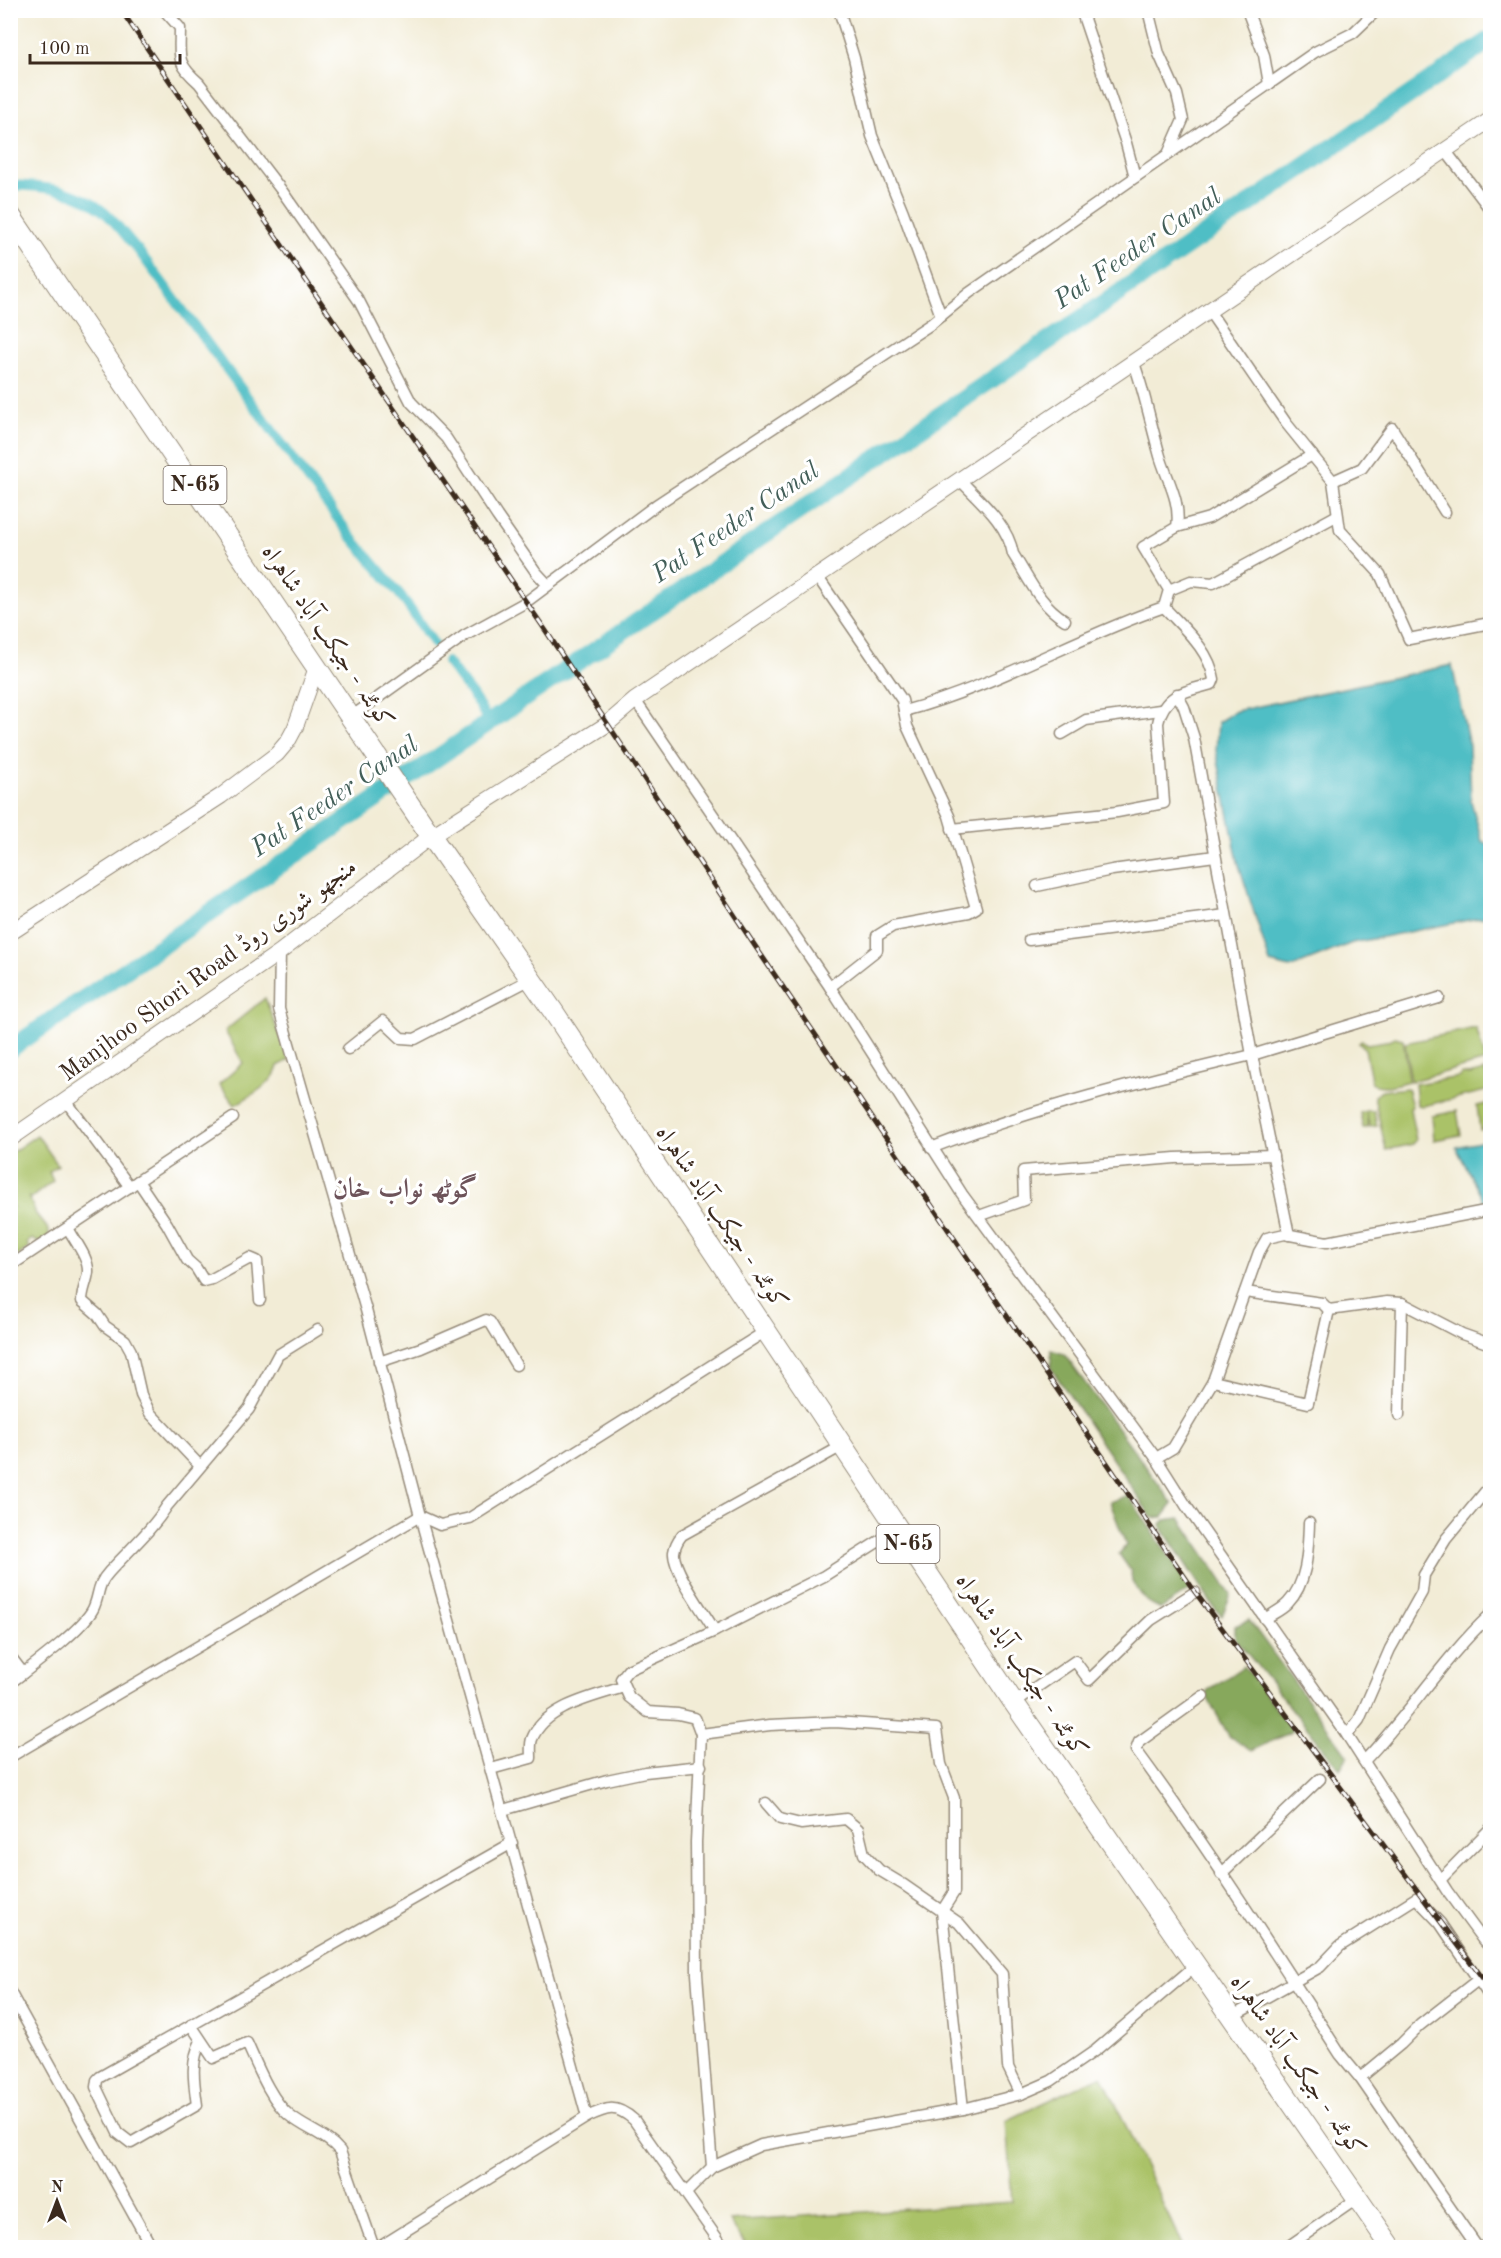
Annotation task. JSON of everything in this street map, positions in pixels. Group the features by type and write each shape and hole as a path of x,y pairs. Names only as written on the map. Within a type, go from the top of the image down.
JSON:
{"highway":[{"name":"کوئٹہ - جیکب آباد شاہراہ","path":"10,215 17,237 317,666 431,836 531,979 1014,1703 1392,2247"}],"street":[{"path":"164,10 180,28 178,55 185,70 199,83 282,191 359,301 411,402 446,438 504,525 548,585"},
{"path":"839,10 854,58 872,136 941,316"},
{"path":"1081,10 1135,177"},
{"path":"1148,10 1159,54 1177,94 1183,120 1168,155"},
{"path":"1246,10 1264,56 1269,84"},
{"path":"351,717 464,636 525,602 656,505 941,316 969,293 1315,52 1353,33 1377,10"},
{"name":"Manjhoo Shori Road منجھو شوری روڈ","path":"10,1139 280,952 431,836 606,725 635,700 1491,120"},
{"path":"1445,150 1491,209"},
{"path":"1209,312 1286,423 1333,481 1336,516 1340,530 1380,574 1409,639 1491,622"},
{"path":"1134,363 1145,394 1161,459 1172,485 1178,517 1177,527"},
{"path":"1333,481 1362,468 1392,428 1445,512"},
{"path":"1164,607 1169,590 1143,547 1177,527 1209,518 1312,455"},
{"path":"960,480 996,518 1011,546 1012,554 1042,602 1065,620"},
{"path":"1169,590 1191,581 1213,583 1336,516"},
{"path":"818,576 902,700 907,726 945,804 976,908 969,912 893,926 882,931 877,936 877,950 830,987"},
{"path":"904,711 961,692 1077,644 1127,620 1164,607"},
{"path":"1062,734 1086,720 1160,710 1177,694 1212,684 1214,679 1209,659 1164,607"},
{"path":"10,933 221,796 277,754 295,728 317,666"},
{"path":"1177,694 1184,707 1194,738 1252,1055 1289,1235"},
{"path":"635,700 830,987 931,1148 978,1216 1156,1458 1187,1507 1347,1735 1441,1879 1483,1940 1491,1947"},
{"path":"951,829 1117,812 1164,803 1158,723 1160,710"},
{"path":"1037,886 1112,870 1215,856"},
{"path":"1029,940 1226,915"},
{"path":"280,952 279,1009 379,1362 587,2117"},
{"path":"348,1048 383,1022 401,1038 415,1039 531,979"},
{"path":"931,1148 1032,1112 1110,1089 1252,1055 1439,998"},
{"path":"66,1101 167,1224 187,1260 196,1268 204,1281 250,1258 257,1261 260,1300"},
{"path":"10,1266 233,1118"},
{"path":"978,1216 1024,1200 1023,1171 1175,1158 1273,1155"},
{"path":"1156,1458 1173,1448 1213,1382 1259,1252 1267,1238 1289,1235 1327,1242 1491,1210"},
{"path":"68,1228 87,1264 88,1272 82,1291 82,1300 97,1314 105,1326 125,1340 131,1351 141,1395 150,1413 200,1466"},
{"path":"1245,1292 1322,1303 1329,1310"},
{"path":"1329,1310 1387,1302 1402,1303 1462,1334 1491,1344"},
{"path":"1399,1415 1402,1303"},
{"path":"1213,1382 1308,1403 1329,1310"},
{"path":"379,1362 421,1348 486,1320 490,1322 516,1365"},
{"path":"10,1683 84,1621 93,1608 100,1582 158,1520 167,1506 249,1409 279,1355 318,1330"},
{"path":"420,1516 440,1525 470,1518 766,1331"},
{"path":"715,1630 674,1560 677,1542 682,1535 842,1446"},
{"path":"1347,1735 1359,1720 1390,1649 1422,1593 1424,1575 1446,1539 1491,1486"},
{"path":"10,1757 420,1516"},
{"path":"1265,1619 1288,1603 1302,1580 1308,1555 1309,1522"},
{"path":"711,2167 697,1974 696,1842 701,1734 695,1718 678,1714 648,1712 629,1697 621,1679 628,1670 824,1576 898,1529"},
{"path":"1014,1703 1075,1661 1089,1680 1151,1620 1195,1592"},
{"path":"1364,1761 1393,1732 1470,1634 1491,1615"},
{"path":"10,1656 23,1673"},
{"path":"491,1769 531,1758 532,1739 548,1718 569,1705 623,1687"},
{"path":"1203,1695 1139,1742 1136,1750 1202,1841 1221,1874 1340,2054 1478,2247"},
{"path":"701,1734 770,1725 835,1722 936,1729 940,1764 954,1798 954,1892 942,1911 963,2109"},
{"path":"503,1810 607,1780 645,1772 701,1766"},
{"path":"1221,1874 1320,1779"},
{"path":"766,1803 780,1819 801,1824 846,1819 858,1829 864,1854 879,1870 958,1923 1002,1974 1008,2067 1021,2094"},
{"path":"1441,1879 1491,1829"},
{"path":"201,2041 192,2068 197,2105 131,2143 122,2137 99,2094 96,2087 97,2080 512,1843"},
{"path":"1231,2017 1320,1967 1340,1946 1416,1898 1440,1923 1491,1997"},
{"path":"686,2193 711,2167 761,2145 963,2109 1021,2094 1051,2081 1096,2050 1196,1965"},
{"path":"1360,2079 1420,2025 1479,1979"},
{"path":"10,1992 153,2247"},
{"path":"191,2025 213,2058 247,2043 263,2077 285,2113 336,2146 342,2156 376,2247 587,2117 606,2108 623,2110 634,2120 724,2247"},
{"path":"1286,2247 1358,2198"}],"green space":[{"path":"265,998 289,1060 278,1066 276,1073 267,1084 235,1105 219,1084 243,1063 225,1031"},
{"path":"1476,1028 1486,1061 1411,1081 1405,1043"},
{"path":"1395,1037 1403,1039 1409,1081 1386,1086 1372,1084 1365,1049 1359,1043 1392,1040"},
{"path":"1485,1071 1490,1090 1423,1106 1417,1105 1415,1084"},
{"path":"1407,1088 1412,1106 1410,1109 1416,1140 1413,1144 1386,1150 1374,1096 1382,1091"},
{"path":"1490,1103 1490,1128 1480,1130 1477,1106"},
{"path":"1374,1111 1377,1126 1370,1127 1366,1113 1368,1128 1363,1128 1360,1113"},
{"path":"1457,1111 1461,1135 1434,1140 1432,1116"},
{"path":"37,1135 58,1165 49,1172 53,1181 31,1198 29,1197 36,1214 49,1230 49,1238 39,1243 32,1239 27,1242 29,1248 11,1260 10,1207 13,1207 10,1205 11,1153"},
{"path":"1051,1350 1064,1354 1173,1504 1163,1517 1152,1518 1051,1368"},
{"path":"1128,1495 1191,1589 1161,1609 1146,1601 1132,1582 1131,1571 1119,1554 1126,1545 1110,1502"},
{"path":"1180,1518 1231,1594 1222,1616 1215,1609 1160,1525 1165,1520"},
{"path":"1249,1620 1348,1756 1340,1769 1235,1638 1235,1626"},
{"path":"1244,1666 1293,1731 1251,1751 1229,1736 1207,1697 1207,1691"},
{"path":"1102,2075 1183,2247 747,2247 729,2221 1012,2202 1006,2121"}],"water":[{"path":"1452,665 1469,746 1471,801 1482,841 1490,846 1490,916 1352,943 1290,968 1270,963 1238,862 1216,751 1218,722 1236,711"},
{"path":"1490,1140 1490,1201 1484,1202 1456,1147"}],"waterway":[{"name":"Pat Feeder Canal","path":"10,1049 1490,40"},
{"path":"10,185 47,188 72,194 94,205 113,221 138,250 349,534 402,597 434,644"},
{"path":"447,662 473,696 489,722"}],"railway":[{"path":"121,10 546,631 755,946 1195,1592 1490,1988"}],"district":[{"name":"گوٹھ نواب خان","path":"405,1189"}]}
